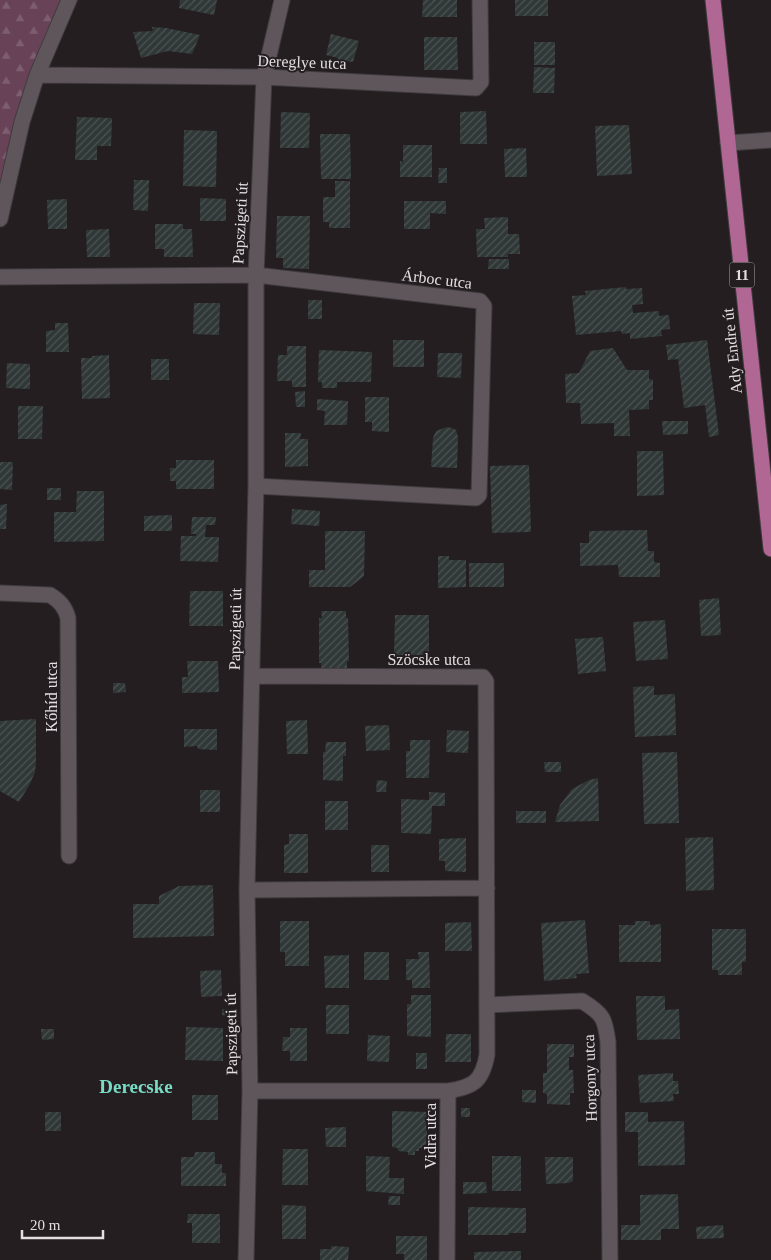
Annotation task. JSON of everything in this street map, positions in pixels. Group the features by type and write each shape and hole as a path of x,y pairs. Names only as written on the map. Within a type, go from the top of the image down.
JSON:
{"main road":[{"name":"Ady Endre út","path":"713,0 771,549"}],"street":[{"path":"0,218 22,122 37,75 69,0"},
{"name":"Papszigeti út","path":"246,1260 250,1090 247,890 256,486 256,275 264,77 282,0"},
{"name":"Dereglye utca","path":"37,75 264,77 476,88 481,82 480,0"},
{"path":"728,143 771,140"},
{"name":"Árboc utca","path":"0,277 256,275 480,301 484,306 479,496 476,498 256,486"},
{"name":"Kőhíd utca","path":"0,594 50,595 58,599 68,618 69,856"},
{"name":"Szöcske utca","path":"252,676 483,677 486,682 487,1005"},
{"path":"247,890 487,888"},
{"name":"Horgony utca","path":"487,1005 582,1001 595,1009 605,1022 608,1042 610,1260"},
{"name":"Vidra utca","path":"447,1260 448,1091 467,1088 476,1082 482,1073 487,1055 487,1005"},
{"path":"250,1090 448,1091"}],"green space":[{"path":"0,0 78,0 28,93 0,188"}],"building":[{"path":"180,0 217,0 214,15 179,8"},
{"path":"423,0 457,0 457,17 422,17"},
{"path":"515,0 548,0 548,16 515,16"},
{"path":"152,27 200,35 192,54 168,51 141,58 133,32 153,31"},
{"path":"331,34 359,41 353,62 347,61 347,65 337,62 338,58 326,55"},
{"path":"424,37 457,37 458,70 424,70"},
{"path":"534,42 555,42 555,65 534,65"},
{"path":"534,67 555,68 554,93 533,93"},
{"path":"486,111 487,144 460,144 460,112"},
{"path":"281,112 310,113 309,148 280,148"},
{"path":"77,117 112,118 111,146 97,146 97,160 75,160"},
{"path":"629,125 632,174 597,176 595,126"},
{"path":"184,130 217,131 216,187 183,186"},
{"path":"320,134 350,134 351,179 321,179"},
{"path":"403,145 432,145 432,177 400,177 400,161 403,162"},
{"path":"526,148 527,177 505,177 504,149"},
{"path":"439,168 447,168 447,183 438,183"},
{"path":"134,180 149,180 148,211 133,210"},
{"path":"335,181 350,181 350,228 329,228 329,222 323,222 323,197 335,197"},
{"path":"200,198 226,199 226,221 200,221"},
{"path":"67,199 67,229 48,229 47,200"},
{"path":"404,201 446,201 446,214 430,213 430,229 404,229"},
{"path":"277,216 310,216 309,269 283,268 283,258 276,258"},
{"path":"508,217 508,234 519,234 520,254 508,254 508,257 477,257 476,229 485,229 484,218"},
{"path":"155,224 183,224 183,229 192,229 193,257 164,257 164,249 155,249"},
{"path":"109,229 110,257 87,257 86,230"},
{"path":"489,259 509,259 509,269 488,269"},
{"path":"626,287 626,289 642,288 643,304 632,305 633,313 659,311 659,316 669,315 670,329 661,330 662,336 630,339 630,333 622,334 621,331 576,335 572,296 586,295 585,291"},
{"path":"308,300 322,300 322,319 308,319"},
{"path":"194,303 220,303 219,335 193,334"},
{"path":"55,323 68,323 69,352 46,352 46,331 55,330"},
{"path":"393,340 424,340 424,367 393,367"},
{"path":"707,340 719,435 709,437 705,405 684,408 678,359 668,360 666,345"},
{"path":"287,346 306,346 306,387 292,387 292,381 277,381 278,355 287,355"},
{"path":"613,348 627,370 649,370 649,379 653,380 653,400 649,400 649,409 629,410 630,436 614,436 614,423 581,424 580,403 566,403 565,374 579,373 590,351"},
{"path":"319,350 372,352 371,382 337,382 337,388 322,388 322,382 318,382"},
{"path":"438,353 462,353 461,378 437,377"},
{"path":"109,355 110,398 82,399 81,358"},
{"path":"151,359 169,359 169,380 151,380"},
{"path":"7,363 30,364 30,389 6,388"},
{"path":"305,391 305,407 296,407 295,392"},
{"path":"365,397 389,397 389,432 372,431 372,422 365,422"},
{"path":"317,399 348,401 347,425 324,425 325,411 317,410"},
{"path":"18,406 43,406 42,439 18,439"},
{"path":"662,421 688,421 688,434 663,435"},
{"path":"447,427 456,430 458,437 457,468 431,467 433,438 436,431"},
{"path":"285,433 301,433 300,439 308,439 308,466 285,467"},
{"path":"637,451 663,451 664,495 637,496"},
{"path":"176,460 214,460 214,489 176,489 176,481 170,481 170,468 176,468"},
{"path":"0,462 13,462 12,490 0,489"},
{"path":"529,465 531,532 492,533 490,466"},
{"path":"47,488 61,488 61,500 47,500"},
{"path":"77,491 104,491 104,541 54,542 54,512 76,512"},
{"path":"7,504 6,529 0,529 0,505"},
{"path":"292,509 320,511 319,526 291,524"},
{"path":"172,515 172,531 144,531 144,516"},
{"path":"192,517 216,517 215,525 206,525 205,537 219,537 218,562 180,561 181,536 196,536 196,534 191,534"},
{"path":"647,530 648,551 654,551 654,562 660,563 660,577 619,577 618,565 580,566 580,543 589,543 589,531"},
{"path":"325,531 365,531 364,576 350,587 309,587 309,570 325,570"},
{"path":"438,556 449,556 449,560 466,560 466,587 438,588"},
{"path":"469,563 504,563 504,587 469,587"},
{"path":"190,591 223,591 223,626 189,626"},
{"path":"719,598 721,635 701,636 699,600"},
{"path":"321,611 346,611 346,618 348,618 349,661 347,661 347,672 321,672 321,663 319,663 319,618 322,618"},
{"path":"395,615 429,615 429,655 394,655"},
{"path":"665,620 668,659 636,661 633,622"},
{"path":"603,637 606,671 578,674 575,639"},
{"path":"187,661 218,661 219,692 182,693 182,677 188,677"},
{"path":"113,683 125,683 126,692 113,693"},
{"path":"654,686 654,695 675,694 676,735 635,737 633,687"},
{"path":"36,719 35,772 19,802 0,791 0,721"},
{"path":"307,720 308,754 287,754 286,721"},
{"path":"389,725 390,750 366,751 365,726"},
{"path":"184,729 217,729 217,750 198,749 197,746 184,747"},
{"path":"447,730 469,731 468,753 446,752"},
{"path":"410,740 430,740 429,778 406,778 406,751 410,751"},
{"path":"326,742 346,742 346,756 343,756 343,781 323,780 323,752 325,752"},
{"path":"677,752 679,823 644,824 642,753"},
{"path":"544,762 561,762 561,772 545,772"},
{"path":"598,778 599,821 555,822 560,805 572,789 589,780"},
{"path":"377,780 387,781 386,792 376,792"},
{"path":"200,790 220,790 220,812 200,812"},
{"path":"429,792 445,793 445,806 432,806 431,834 401,833 401,799 429,800"},
{"path":"325,801 348,801 348,830 325,830"},
{"path":"516,811 546,811 546,823 516,823"},
{"path":"289,834 308,834 308,873 284,873 284,845 289,844"},
{"path":"713,837 714,890 686,891 685,838"},
{"path":"466,838 466,872 445,871 445,861 439,861 439,839"},
{"path":"371,845 389,845 389,872 371,872"},
{"path":"213,885 214,936 133,938 133,904 159,904 159,896 179,886"},
{"path":"585,920 589,973 576,974 577,978 544,981 541,923"},
{"path":"280,921 309,921 309,966 285,966 285,952 280,952"},
{"path":"635,921 650,921 650,925 661,924 661,962 619,962 619,925 635,925"},
{"path":"471,922 472,951 445,951 445,923"},
{"path":"712,929 746,929 746,962 742,962 742,975 718,975 718,970 712,970"},
{"path":"364,952 389,952 389,980 364,980"},
{"path":"418,952 429,952 430,988 412,988 412,980 406,980 406,959 419,959"},
{"path":"349,955 349,988 325,988 324,956"},
{"path":"221,970 222,996 201,997 200,971"},
{"path":"411,995 431,995 431,1037 407,1036 407,1004 411,1004"},
{"path":"636,996 665,996 665,1010 679,1009 680,1039 637,1040"},
{"path":"326,1005 349,1005 349,1034 326,1034"},
{"path":"222,1009 229,1009 229,1016 222,1015"},
{"path":"186,1027 223,1028 223,1061 185,1060"},
{"path":"290,1028 307,1028 307,1061 290,1061 290,1051 282,1051 283,1037 290,1037"},
{"path":"41,1029 54,1029 54,1039 42,1040"},
{"path":"446,1034 471,1034 471,1062 445,1062"},
{"path":"368,1035 390,1036 389,1062 367,1061"},
{"path":"547,1044 574,1044 574,1057 569,1057 569,1070 573,1070 574,1093 570,1093 570,1105 547,1104 547,1094 543,1093 543,1073 547,1073"},
{"path":"416,1053 427,1053 427,1069 416,1069"},
{"path":"673,1073 673,1081 678,1081 679,1094 673,1094 674,1101 640,1103 638,1075"},
{"path":"522,1090 536,1090 536,1103 522,1102"},
{"path":"192,1095 218,1095 218,1120 192,1120"},
{"path":"461,1108 470,1108 470,1117 461,1117"},
{"path":"392,1111 427,1112 427,1148 419,1148 419,1151 415,1151 415,1155 408,1155 408,1152 398,1151 398,1148 392,1147"},
{"path":"45,1112 61,1112 61,1131 45,1131"},
{"path":"625,1112 648,1112 648,1122 684,1121 685,1165 638,1166 638,1132 625,1132"},
{"path":"346,1127 346,1147 326,1147 325,1128"},
{"path":"283,1149 308,1149 308,1185 282,1185"},
{"path":"195,1152 215,1152 215,1164 222,1164 222,1173 226,1173 226,1186 181,1186 181,1157 194,1157"},
{"path":"366,1156 390,1157 389,1178 404,1178 404,1194 366,1191"},
{"path":"492,1156 521,1156 521,1191 492,1191"},
{"path":"545,1157 573,1157 573,1181 569,1183 546,1184"},
{"path":"463,1182 486,1182 487,1193 463,1194"},
{"path":"678,1194 679,1229 661,1229 661,1240 621,1240 621,1225 640,1225 640,1195"},
{"path":"389,1196 400,1196 400,1205 388,1205"},
{"path":"282,1205 306,1206 306,1239 282,1239"},
{"path":"468,1207 526,1208 526,1233 468,1235"},
{"path":"188,1214 220,1214 220,1243 192,1243 192,1223 187,1223"},
{"path":"723,1225 724,1238 697,1239 696,1227"},
{"path":"396,1236 427,1236 427,1260 404,1260 404,1254 396,1254"},
{"path":"331,1246 349,1247 348,1260 320,1260 320,1249 331,1249"},
{"path":"521,1251 521,1260 474,1260 474,1252"}],"district":[{"name":"Derecske","path":"136,1086"}]}
